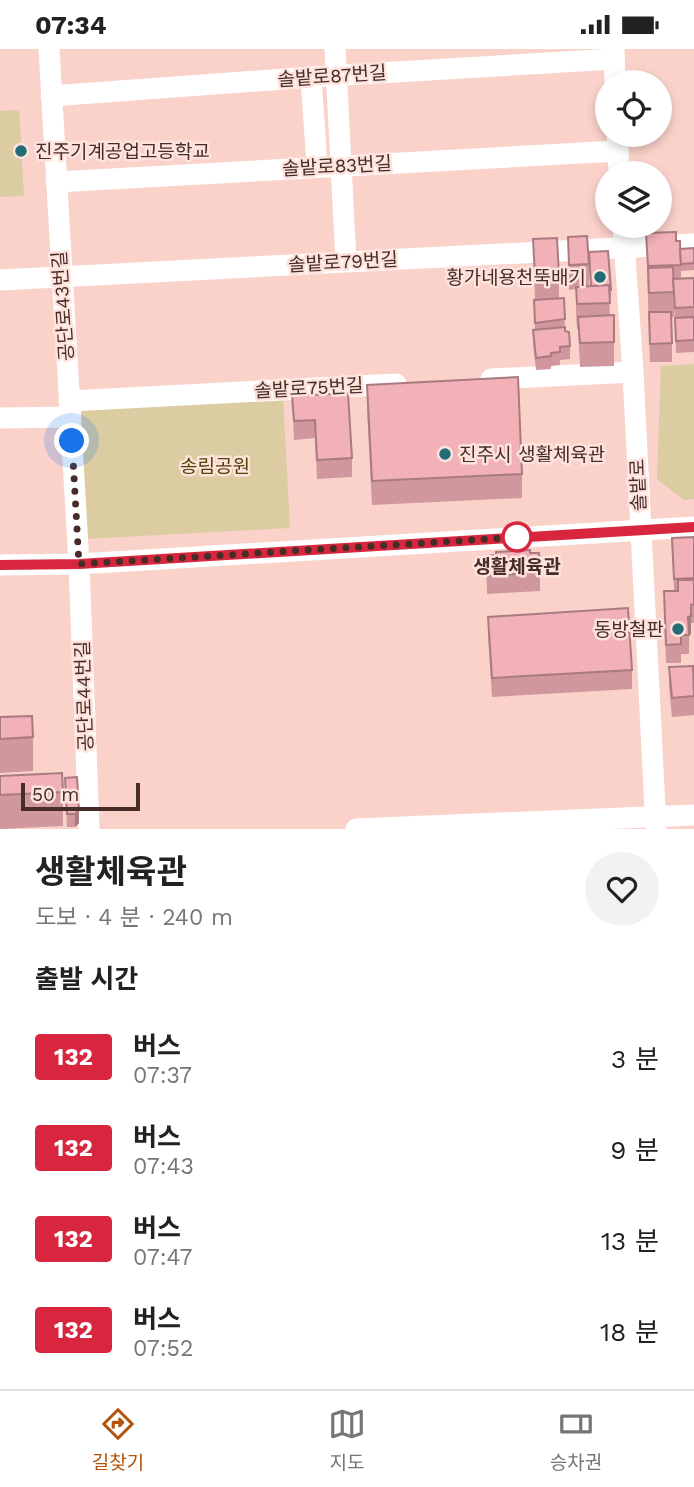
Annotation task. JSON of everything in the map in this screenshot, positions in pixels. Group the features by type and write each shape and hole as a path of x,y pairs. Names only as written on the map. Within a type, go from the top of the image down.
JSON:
{"street":[{"name":"공단로43번길","path":"48,49 79,564"},
{"path":"335,49 346,261"},
{"name":"솔밭로87번길","path":"51,96 614,54"},
{"path":"311,77 317,166"},
{"name":"솔밭로83번길","path":"56,183 341,165 595,145"},
{"name":"솔밭로","path":"624,238 656,823"},
{"name":"솔밭로79번길","path":"0,280 694,244"},
{"path":"469,380 633,372"},
{"name":"솔밭로75번길","path":"0,418 70,409 414,383"},
{"path":"0,565 79,564 694,527"},
{"name":"공단로44번길","path":"79,564 89,829"},
{"path":"62,785 87,784"},
{"path":"356,829 656,823 694,815"}],"green space":[{"path":"19,110 24,196 0,197 0,111"},
{"path":"694,364 694,499 684,500 657,479 661,366"},
{"name":"송림공원","path":"283,397 290,528 84,539 76,417 86,408"}],"building":[{"path":"672,232 676,232 676,241 680,241 681,265 648,266 646,238 672,238"},
{"path":"587,236 589,264 569,265 568,237"},
{"path":"557,238 559,275 535,276 533,239"},
{"path":"694,248 694,263 681,264 680,249"},
{"name":"황가네용천뚝배기","path":"608,251 611,290 609,285 591,286 589,252"},
{"path":"673,267 674,292 649,293 648,268"},
{"path":"694,278 694,307 675,308 673,279"},
{"path":"609,285 610,303 577,304 576,287"},
{"path":"564,298 565,319 535,323 534,300"},
{"path":"649,312 671,312 672,343 650,344"},
{"path":"614,315 614,342 580,343 578,317"},
{"path":"694,317 694,340 676,341 675,318"},
{"path":"565,327 565,331 569,332 570,346 560,347 560,352 551,353 551,356 536,358 533,330"},
{"name":"진주시 생활체육관","path":"518,377 522,474 372,481 367,385"},
{"path":"348,393 352,458 317,460 315,420 294,421 292,396"},
{"path":"694,537 694,578 674,579 672,538"},
{"path":"530,550 530,553 539,553 540,572 487,576 486,556 496,555 496,552"},
{"name":"동방철판","path":"678,580 694,580 694,604 691,605 691,616 688,617 689,635 681,635 681,644 666,645 664,591 678,591"},
{"path":"628,608 632,670 492,678 488,617"},
{"path":"693,666 694,696 672,698 669,667"},
{"path":"32,716 33,737 0,739 0,717"},
{"path":"62,773 63,792 0,795 0,776"},
{"path":"77,777 79,810 75,814 67,814 65,778"}],"bus line":[{"name":"132","path":"0,565 79,564 694,527"}],"place":[{"name":"진주기계공업고등학교","path":"21,151"},
{"name":"황가네용천뚝배기","path":"600,277"},
{"name":"진주시 생활체육관","path":"445,454"},
{"name":"생활체육관","path":"517,537"},
{"name":"동방철판","path":"678,629"}],"route":[{"path":"72,441 79,564 523,537 517,537"}]}
